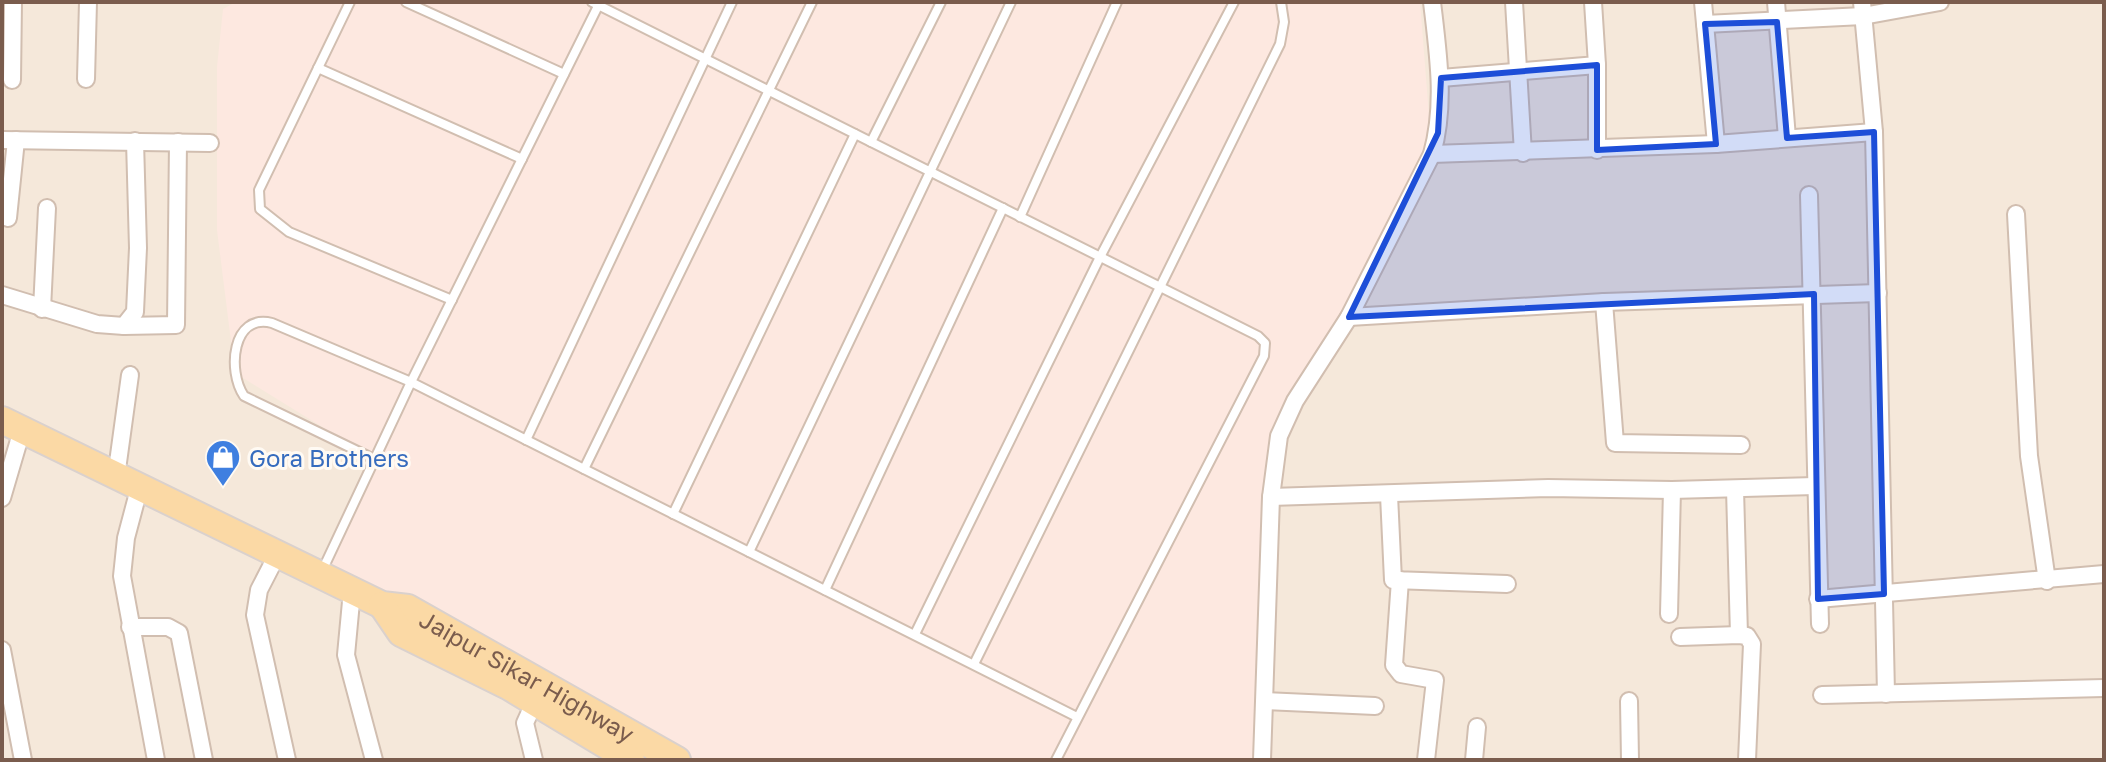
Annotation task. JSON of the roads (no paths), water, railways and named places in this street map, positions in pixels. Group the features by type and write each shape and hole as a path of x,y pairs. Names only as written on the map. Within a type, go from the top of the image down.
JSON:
{"main road":[{"path":"12,425 352,591"},
{"name":"Jaipur Sikar Highway","path":"352,591 382,605 401,633 540,692 677,760"},
{"name":"Jaipur Sikar Highway","path":"540,692 631,760"}],"street":[{"path":"2,3 11,2 12,80"},
{"path":"86,79 88,2"},
{"path":"1262,760 1273,461 1279,436 1295,401 1349,317 1432,154 1438,133 1441,78 1432,2"},
{"path":"1514,2 1523,153"},
{"path":"1593,2 1597,150"},
{"path":"1703,2 1716,144"},
{"path":"1776,2 1787,138"},
{"path":"1705,24 1777,22 1862,9 1940,2"},
{"path":"1862,9 1874,132 1886,694"},
{"path":"1441,78 1597,65"},
{"path":"1432,154 1597,150 1874,132"},
{"path":"8,218 9,140 210,143"},
{"path":"124,326 135,312 138,248 135,141"},
{"path":"2,295 97,324 176,325 178,142"},
{"path":"1809,195 1814,294 1815,486 1820,624"},
{"path":"42,309 47,208"},
{"path":"2016,214 2029,456 2047,581"},
{"path":"1349,317 1604,302 1878,293"},
{"path":"1604,302 1615,443 1741,445"},
{"path":"130,375 123,555 130,627 156,760"},
{"path":"2,498 12,425"},
{"path":"1271,497 1548,488 1672,490 1815,486"},
{"path":"1735,489 1739,635"},
{"path":"1669,614 1672,490"},
{"path":"1389,495 1390,576 1400,580 1507,584"},
{"path":"277,555 259,590 255,615 287,760"},
{"path":"1818,599 2104,574"},
{"path":"1400,580 1396,671 1435,680 1426,760"},
{"path":"352,591 346,655 374,760"},
{"path":"130,627 168,627 179,633 204,760"},
{"path":"1680,637 1739,635 1747,636 1752,644 1747,760"},
{"path":"2,650 7,698 23,760"},
{"path":"1822,695 2104,688"},
{"path":"534,760 525,723 540,692"},
{"path":"1265,701 1375,706"},
{"path":"1629,701 1630,760"},
{"path":"1474,760 1477,727"}],"lane":[{"path":"350,2 259,190 260,209 289,232 452,300"},
{"path":"406,2 564,74"},
{"path":"526,440 732,2"},
{"path":"584,469 812,2"},
{"path":"871,142 941,2"},
{"path":"749,552 928,170 1011,2"},
{"path":"1020,217 1117,2"},
{"path":"915,634 1100,257 1234,2"},
{"path":"974,664 1280,44 1284,22 1281,2"},
{"path":"320,575 597,3 1258,336 1265,343 1264,356 1056,760"},
{"path":"318,68 522,159"},
{"path":"673,514 855,134"},
{"path":"825,590 1003,208"},
{"path":"374,459 244,396 235,373 241,335 249,323 259,320 272,323 411,382 1077,717"}],"place":[{"name":"Gora Brothers","path":"223,488"}]}
